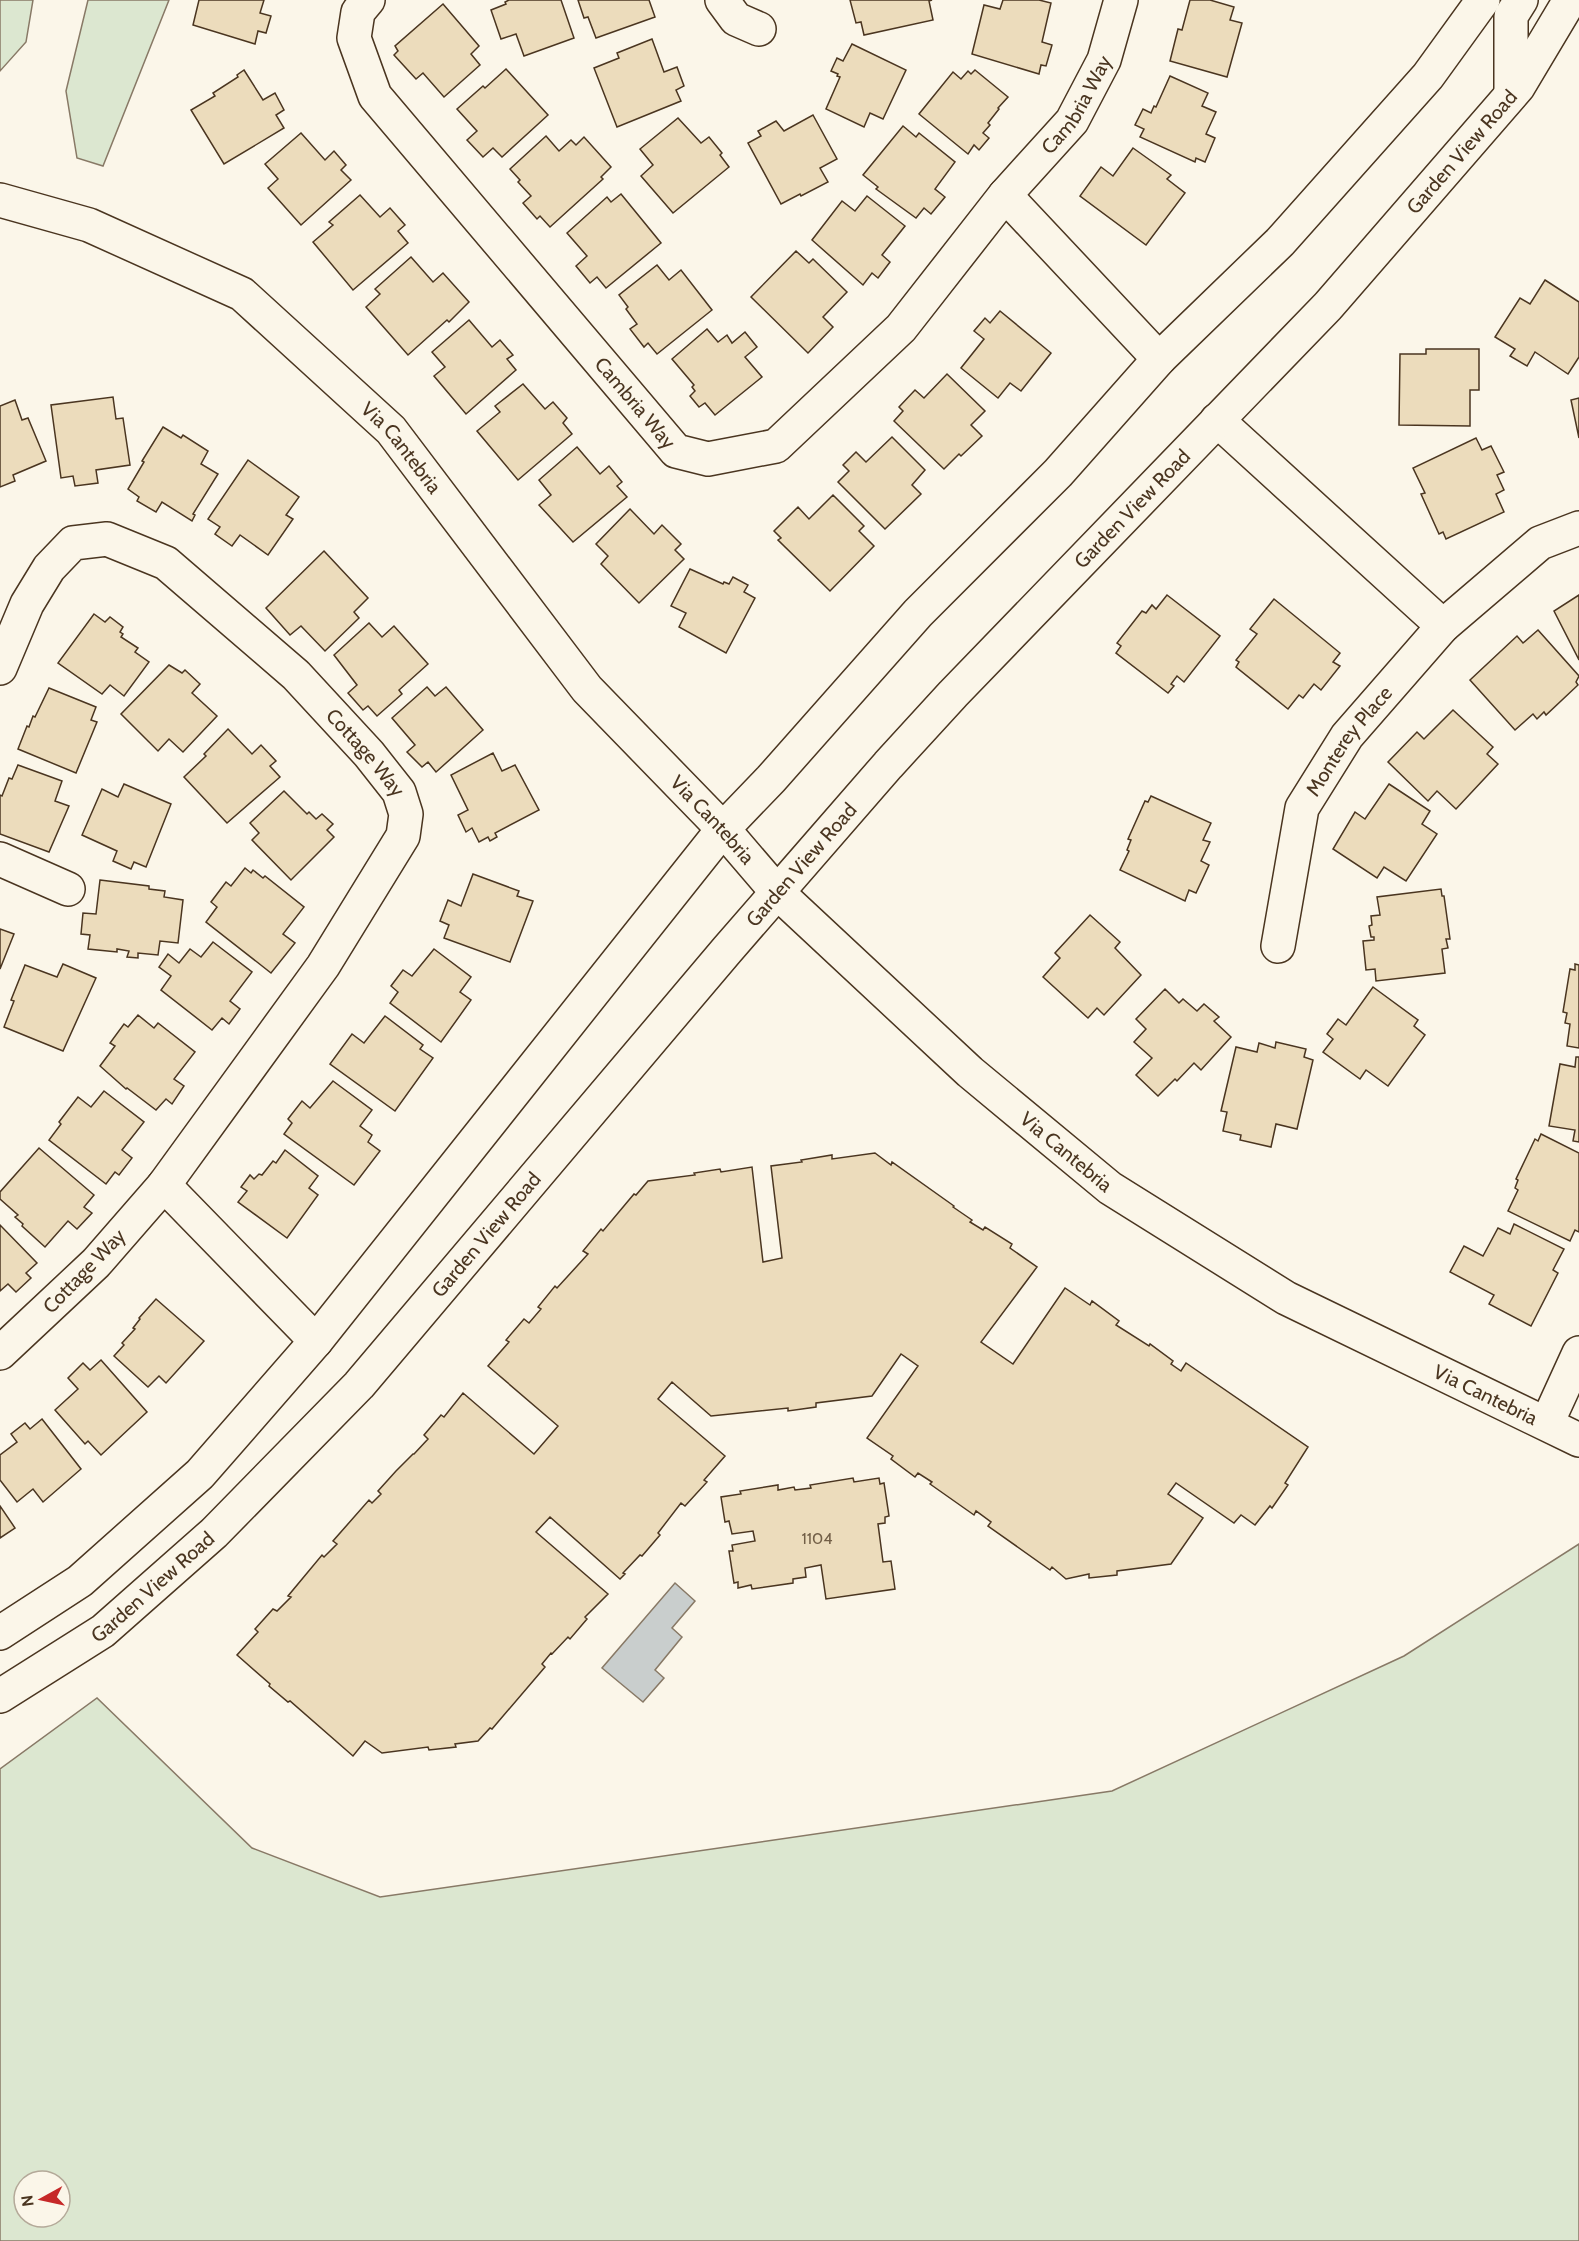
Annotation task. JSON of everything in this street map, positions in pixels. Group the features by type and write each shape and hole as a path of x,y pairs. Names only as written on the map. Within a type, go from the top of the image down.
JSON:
{"main road":[{"name":"Cambria Way","path":"368,0 358,12 354,38 375,96 676,451 708,459 776,446 901,328 1005,195 1072,121 1104,60 1121,0"},
{"path":"723,0 736,19 759,29"},
{"path":"0,1633 80,1581 200,1474 316,1341 723,829 777,774 918,613 1058,473 1159,359 1288,233 1428,76 1484,0"},
{"path":"1511,94 1511,16 1521,0"},
{"name":"Garden View Road","path":"0,1696 104,1631 214,1533 343,1401 777,892 953,694 1328,306 1518,87 1570,0"},
{"path":"1005,195 1159,359"},
{"name":"Via Cantebria","path":"0,200 89,225 242,294 391,430 587,689 723,829 777,892 970,1072 1110,1188 1287,1298 1579,1440"},
{"path":"1217,420 1443,626"},
{"name":"Monterey Place","path":"1278,946 1302,808 1347,736 1443,626 1540,543 1579,528"},
{"name":"Cottage Way","path":"0,668 27,604 49,568 73,543 107,538 166,563 296,675 369,754 399,792 406,813 403,836 323,966 164,1185 96,1263 0,1353"},
{"path":"0,859 68,889"},
{"path":"164,1185 316,1341"},
{"path":"1547,1423 1579,1353"}],"green space":[{"path":"0,0 33,0 26,42 0,71"},
{"path":"88,0 169,0 103,166 77,158 66,91"},
{"path":"1579,1544 1579,2241 0,2241 0,1769 97,1698 252,1848 380,1897 1112,1791 1404,1656"}],"shaded area":[{"path":"675,1583 695,1601 672,1628 682,1637 655,1670 664,1678 643,1702 602,1668"}],"building":[{"path":"199,0 264,0 260,13 271,16 266,33 258,31 255,44 193,25"},
{"path":"509,0 561,0 574,38 524,56 516,34 501,39 491,10 506,4 505,2"},
{"path":"578,0 649,0 655,17 596,38 588,17 584,18"},
{"path":"850,0 932,0 929,1 933,20 864,35 861,22 856,23"},
{"path":"1003,0 1039,0 1051,3 1042,42 1052,45 1046,66 1041,65 1039,74 972,54 984,5 1000,9"},
{"path":"1190,0 1210,0 1234,7 1230,20 1242,23 1227,77 1170,61 1178,29 1182,30"},
{"path":"443,4 479,46 471,54 480,65 444,97 423,73 416,79 394,55 398,51 395,46"},
{"path":"652,39 664,72 677,67 684,86 676,90 681,101 617,127 594,68 619,58 617,53"},
{"path":"852,44 906,70 883,119 870,113 864,127 826,109 840,77 831,71 837,58 843,61"},
{"path":"506,69 548,115 502,157 493,148 483,157 467,140 477,131 457,109"},
{"path":"244,70 263,100 275,93 284,110 276,115 284,128 224,164 191,110 215,96 213,93 238,77 237,75"},
{"path":"975,70 1008,97 998,108 988,123 990,125 983,133 989,138 979,150 974,145 968,154 919,114 953,72 961,79 968,71 971,74"},
{"path":"1170,76 1208,93 1202,106 1216,112 1206,134 1215,138 1205,162 1196,158 1195,162 1140,137 1144,129 1135,125 1143,109 1151,113 1154,106 1156,107"},
{"path":"813,115 837,159 820,168 828,182 781,204 748,143 761,136 758,131 776,121 784,131"},
{"path":"678,118 701,143 709,137 722,153 720,155 729,167 673,213 641,176 653,165 640,149"},
{"path":"903,126 916,137 919,133 955,162 935,189 945,197 931,214 924,208 916,218 876,189 878,187 863,175"},
{"path":"301,133 325,160 334,151 346,165 341,170 351,180 301,225 268,188 278,179 265,164"},
{"path":"546,136 559,151 571,140 576,145 584,137 611,167 601,177 603,179 550,227 540,216 537,219 523,203 531,196 510,169"},
{"path":"1133,148 1171,175 1167,179 1185,193 1146,245 1080,196 1101,167 1113,176"},
{"path":"621,194 661,243 606,288 597,277 590,283 576,266 587,256 567,233 607,197 611,202"},
{"path":"360,195 380,217 390,208 405,225 398,231 408,243 353,290 313,242 333,225 329,222"},
{"path":"867,196 905,226 882,255 890,262 878,278 872,273 863,285 812,240 842,201 855,211"},
{"path":"796,251 809,263 813,259 847,292 823,317 833,327 808,353 751,297"},
{"path":"411,257 433,282 443,273 469,302 449,322 447,320 408,355 366,307 380,294 375,289"},
{"path":"657,265 669,280 681,270 712,310 657,354 648,343 644,347 630,329 637,324 619,295"},
{"path":"1545,280 1579,302 1579,357 1568,374 1535,352 1527,366 1510,356 1515,349 1495,337 1520,298 1530,304"},
{"path":"1000,311 1051,353 1021,391 1010,383 998,398 961,368 984,339 974,331 985,318 990,323"},
{"path":"469,320 492,347 500,340 513,355 507,359 516,370 466,414 434,376 445,367 432,352"},
{"path":"707,329 718,342 727,335 732,343 745,332 757,347 745,357 762,377 715,415 705,403 699,407 690,396 695,391 692,387 694,385 672,359"},
{"path":"1426,349 1479,349 1479,390 1470,390 1470,426 1399,425 1400,354 1426,354"},
{"path":"947,374 985,411 971,425 982,436 944,469 894,421 903,411 899,407 915,390 924,398"},
{"path":"523,384 545,409 553,402 567,418 563,423 572,434 518,480 477,431 500,412 495,406"},
{"path":"113,397 116,419 123,418 130,465 96,470 98,483 75,486 73,476 61,478 51,405"},
{"path":"1579,398 1579,438 1571,400"},
{"path":"15,400 22,420 28,418 46,461 13,475 15,481 0,487 0,406"},
{"path":"163,427 181,438 183,435 208,451 201,464 218,474 193,514 195,515 192,521 162,502 156,512 137,501 139,497 128,489"},
{"path":"892,437 925,470 912,485 921,494 885,529 838,482 849,471 843,465 856,452 866,462"},
{"path":"1476,438 1482,450 1491,446 1504,472 1497,475 1504,490 1496,494 1504,512 1446,539 1443,532 1439,534 1421,494 1425,493 1413,468"},
{"path":"577,447 600,474 609,466 622,482 617,486 627,497 573,542 539,505 551,495 539,480"},
{"path":"248,460 299,497 286,515 293,519 268,555 240,535 232,546 215,534 220,527 208,519"},
{"path":"833,495 864,526 859,531 874,546 830,591 778,540 781,538 774,531 798,507 809,519"},
{"path":"630,509 654,534 662,525 681,544 675,550 684,559 639,603 601,564 608,556 596,544"},
{"path":"324,551 368,598 354,612 359,618 325,651 301,626 290,635 266,608"},
{"path":"690,569 723,584 724,582 729,584 733,577 748,585 744,592 755,598 726,653 679,627 686,613 671,606"},
{"path":"1167,595 1220,636 1184,682 1177,676 1171,684 1174,686 1168,693 1116,653 1121,646 1117,643 1142,611 1146,613 1152,605 1156,609"},
{"path":"1579,595 1579,660 1554,611"},
{"path":"1274,599 1340,653 1333,662 1340,666 1321,690 1314,684 1303,698 1299,695 1288,709 1236,667 1239,662 1236,660 1257,634 1250,629"},
{"path":"94,614 105,622 110,617 123,627 120,632 123,634 121,637 138,648 135,652 149,662 124,696 110,685 102,694 58,663"},
{"path":"369,623 382,637 394,626 428,664 399,690 402,694 377,716 368,706 363,710 348,693 357,685 334,655"},
{"path":"1538,630 1579,676 1576,682 1578,685 1546,715 1544,712 1537,719 1533,714 1515,730 1470,680 1517,636 1523,643"},
{"path":"169,665 182,673 185,670 200,684 192,693 217,716 183,752 169,739 158,751 121,714"},
{"path":"427,687 435,696 446,687 483,730 436,772 428,762 422,767 407,752 415,745 392,718"},
{"path":"49,688 96,707 91,720 97,722 76,773 18,749 27,726 29,727 33,716 35,717"},
{"path":"1453,710 1493,747 1487,754 1498,764 1456,809 1437,791 1428,801 1388,762 1417,732 1424,739"},
{"path":"228,729 252,754 261,745 276,761 270,766 280,777 227,823 184,777 206,756 204,754"},
{"path":"493,753 502,771 515,765 539,810 495,833 497,837 490,841 488,837 479,842 472,828 466,832 458,815 468,810 451,775"},
{"path":"18,765 62,781 55,801 69,806 49,852 0,834 0,795 2,796 9,778 12,779"},
{"path":"124,784 171,804 146,867 134,862 131,869 113,861 117,851 82,835 102,789 118,797"},
{"path":"1389,784 1430,811 1422,824 1437,834 1406,881 1384,867 1377,878 1333,849 1355,812 1365,819"},
{"path":"284,791 307,814 309,812 316,819 322,814 333,824 327,830 334,837 291,880 252,840 259,833 250,823"},
{"path":"1151,796 1211,823 1203,840 1210,842 1201,861 1209,865 1196,893 1189,890 1185,901 1120,870 1129,851 1127,850 1131,840 1128,839 1145,801 1148,802"},
{"path":"245,868 251,873 253,870 263,878 265,876 304,907 283,934 295,943 271,973 206,922 217,907 211,902 226,882 231,886"},
{"path":"473,874 519,891 517,896 533,901 510,962 444,938 449,925 440,921 448,900 461,906"},
{"path":"100,880 149,886 149,889 165,891 164,897 183,900 178,943 160,941 158,955 138,953 138,958 127,957 129,951 88,949 90,935 81,934 83,913 96,914"},
{"path":"1441,889 1450,939 1446,939 1448,948 1442,949 1445,973 1376,981 1375,969 1366,970 1363,941 1374,940 1374,937 1371,937 1369,926 1372,925 1371,916 1380,915 1377,897"},
{"path":"1090,915 1120,942 1115,948 1141,975 1104,1015 1097,1008 1088,1018 1043,977 1060,958 1055,953"},
{"path":"0,929 14,934 0,969"},
{"path":"213,942 252,972 230,1001 240,1009 229,1024 222,1018 212,1030 161,990 171,976 159,967 168,954 179,963 190,949 201,957"},
{"path":"434,949 471,977 460,992 471,1000 441,1042 390,1003 398,992 391,986 403,970 412,976"},
{"path":"63,964 96,978 63,1051 4,1027 14,1001 11,1000 25,965 57,977"},
{"path":"1575,964 1579,965 1579,1048 1567,1046 1570,1024 1565,1023 1567,1013 1563,1012 1570,969 1575,970"},
{"path":"1373,987 1418,1020 1414,1026 1425,1035 1388,1086 1366,1070 1360,1079 1323,1052 1333,1039 1327,1034 1338,1019 1346,1025"},
{"path":"1165,989 1179,1003 1183,999 1197,1011 1204,1004 1219,1017 1214,1021 1231,1037 1201,1070 1194,1063 1158,1096 1136,1075 1152,1058 1134,1042 1146,1029 1136,1019"},
{"path":"138,1015 154,1028 158,1023 195,1052 174,1079 184,1086 172,1104 166,1099 156,1110 126,1089 100,1066 115,1046 110,1043 124,1024 128,1027"},
{"path":"385,1016 423,1045 420,1049 433,1058 395,1111 330,1064 352,1034 364,1043"},
{"path":"1276,1042 1306,1049 1304,1057 1313,1060 1297,1129 1276,1124 1271,1147 1240,1140 1241,1135 1223,1131 1227,1112 1221,1111 1236,1047 1257,1052 1259,1043 1275,1048"},
{"path":"1576,1057 1579,1057 1579,1142 1573,1141 1575,1130 1549,1126 1560,1064 1575,1067"},
{"path":"333,1081 372,1110 360,1126 372,1135 368,1142 380,1151 354,1185 284,1134 292,1123 288,1119 302,1101 310,1108"},
{"path":"104,1091 144,1122 122,1150 132,1158 119,1175 115,1172 106,1184 49,1140 78,1097 91,1107"},
{"path":"1541,1134 1579,1153 1579,1232 1575,1230 1570,1241 1508,1211 1518,1190 1515,1188 1518,1180 1516,1179 1535,1139 1538,1141"},
{"path":"39,1148 94,1195 84,1207 92,1213 77,1229 68,1221 45,1247 22,1226 23,1224 15,1217 18,1215 0,1199 0,1192"},
{"path":"285,1150 318,1176 309,1188 318,1195 287,1238 238,1202 247,1191 241,1187 250,1175 254,1179 259,1174 262,1175 273,1161 276,1163"},
{"path":"875,1153 891,1165 892,1162 954,1206 972,1220 970,1222 983,1230 985,1227 1012,1244 1010,1248 1037,1267 981,1342 1013,1364 1065,1288 1090,1305 1092,1301 1119,1321 1116,1325 1149,1346 1150,1344 1173,1361 1171,1364 1181,1371 1186,1363 1308,1447 1285,1483 1288,1485 1272,1508 1270,1506 1255,1525 1241,1515 1234,1523 1176,1483 1168,1494 1203,1518 1171,1564 1117,1571 1117,1575 1089,1578 1089,1574 1066,1579 1052,1567 1050,1570 988,1526 991,1522 976,1511 974,1515 918,1473 915,1477 891,1459 893,1456 867,1438 918,1366 901,1354 872,1396 816,1403 816,1407 788,1411 788,1408 711,1416 672,1382 658,1399 725,1456 704,1480 707,1482 685,1506 681,1503 658,1533 660,1535 623,1573 625,1574 620,1579 550,1517 536,1532 608,1594 585,1617 587,1619 570,1639 568,1637 551,1653 542,1664 545,1667 492,1729 490,1728 478,1741 455,1744 456,1747 429,1750 428,1747 382,1753 365,1741 353,1756 290,1701 288,1702 269,1686 270,1684 237,1655 258,1632 255,1629 273,1609 277,1611 291,1597 288,1596 322,1555 324,1557 337,1544 333,1541 369,1500 372,1503 381,1494 378,1491 428,1439 424,1435 441,1415 444,1417 463,1393 534,1454 558,1426 488,1366 509,1342 506,1340 524,1319 529,1323 541,1309 538,1307 555,1286 557,1288 588,1254 583,1251 601,1229 603,1231 648,1181 695,1175 694,1173 720,1169 721,1172 752,1167 763,1262 782,1258 771,1166 832,1155 832,1159"},
{"path":"1514,1224 1564,1249 1553,1270 1558,1273 1531,1326 1489,1304 1494,1295 1450,1272 1464,1246 1483,1256 1498,1228 1510,1234"},
{"path":"0,1225 37,1263 26,1273 31,1278 16,1292 8,1284 0,1291"},
{"path":"156,1299 204,1341 166,1383 159,1376 148,1387 114,1356 135,1329 133,1328 139,1318"},
{"path":"101,1360 147,1412 101,1455 88,1441 85,1444 55,1410 78,1389 68,1378 83,1363 90,1370"},
{"path":"42,1419 81,1469 43,1502 33,1489 17,1502 0,1480 0,1455 17,1442 11,1434 25,1423 30,1429"},
{"path":"853,1478 854,1482 879,1478 880,1484 884,1483 889,1516 885,1517 885,1523 878,1524 883,1562 891,1561 895,1589 826,1599 821,1565 805,1568 806,1577 793,1579 793,1583 752,1589 751,1585 738,1588 738,1582 734,1583 729,1551 733,1551 732,1545 755,1541 753,1531 732,1534 729,1521 725,1522 721,1497 741,1494 740,1491 778,1485 778,1490 794,1487 795,1490 811,1488 810,1485"},
{"path":"0,1506 15,1528 0,1538"}]}
